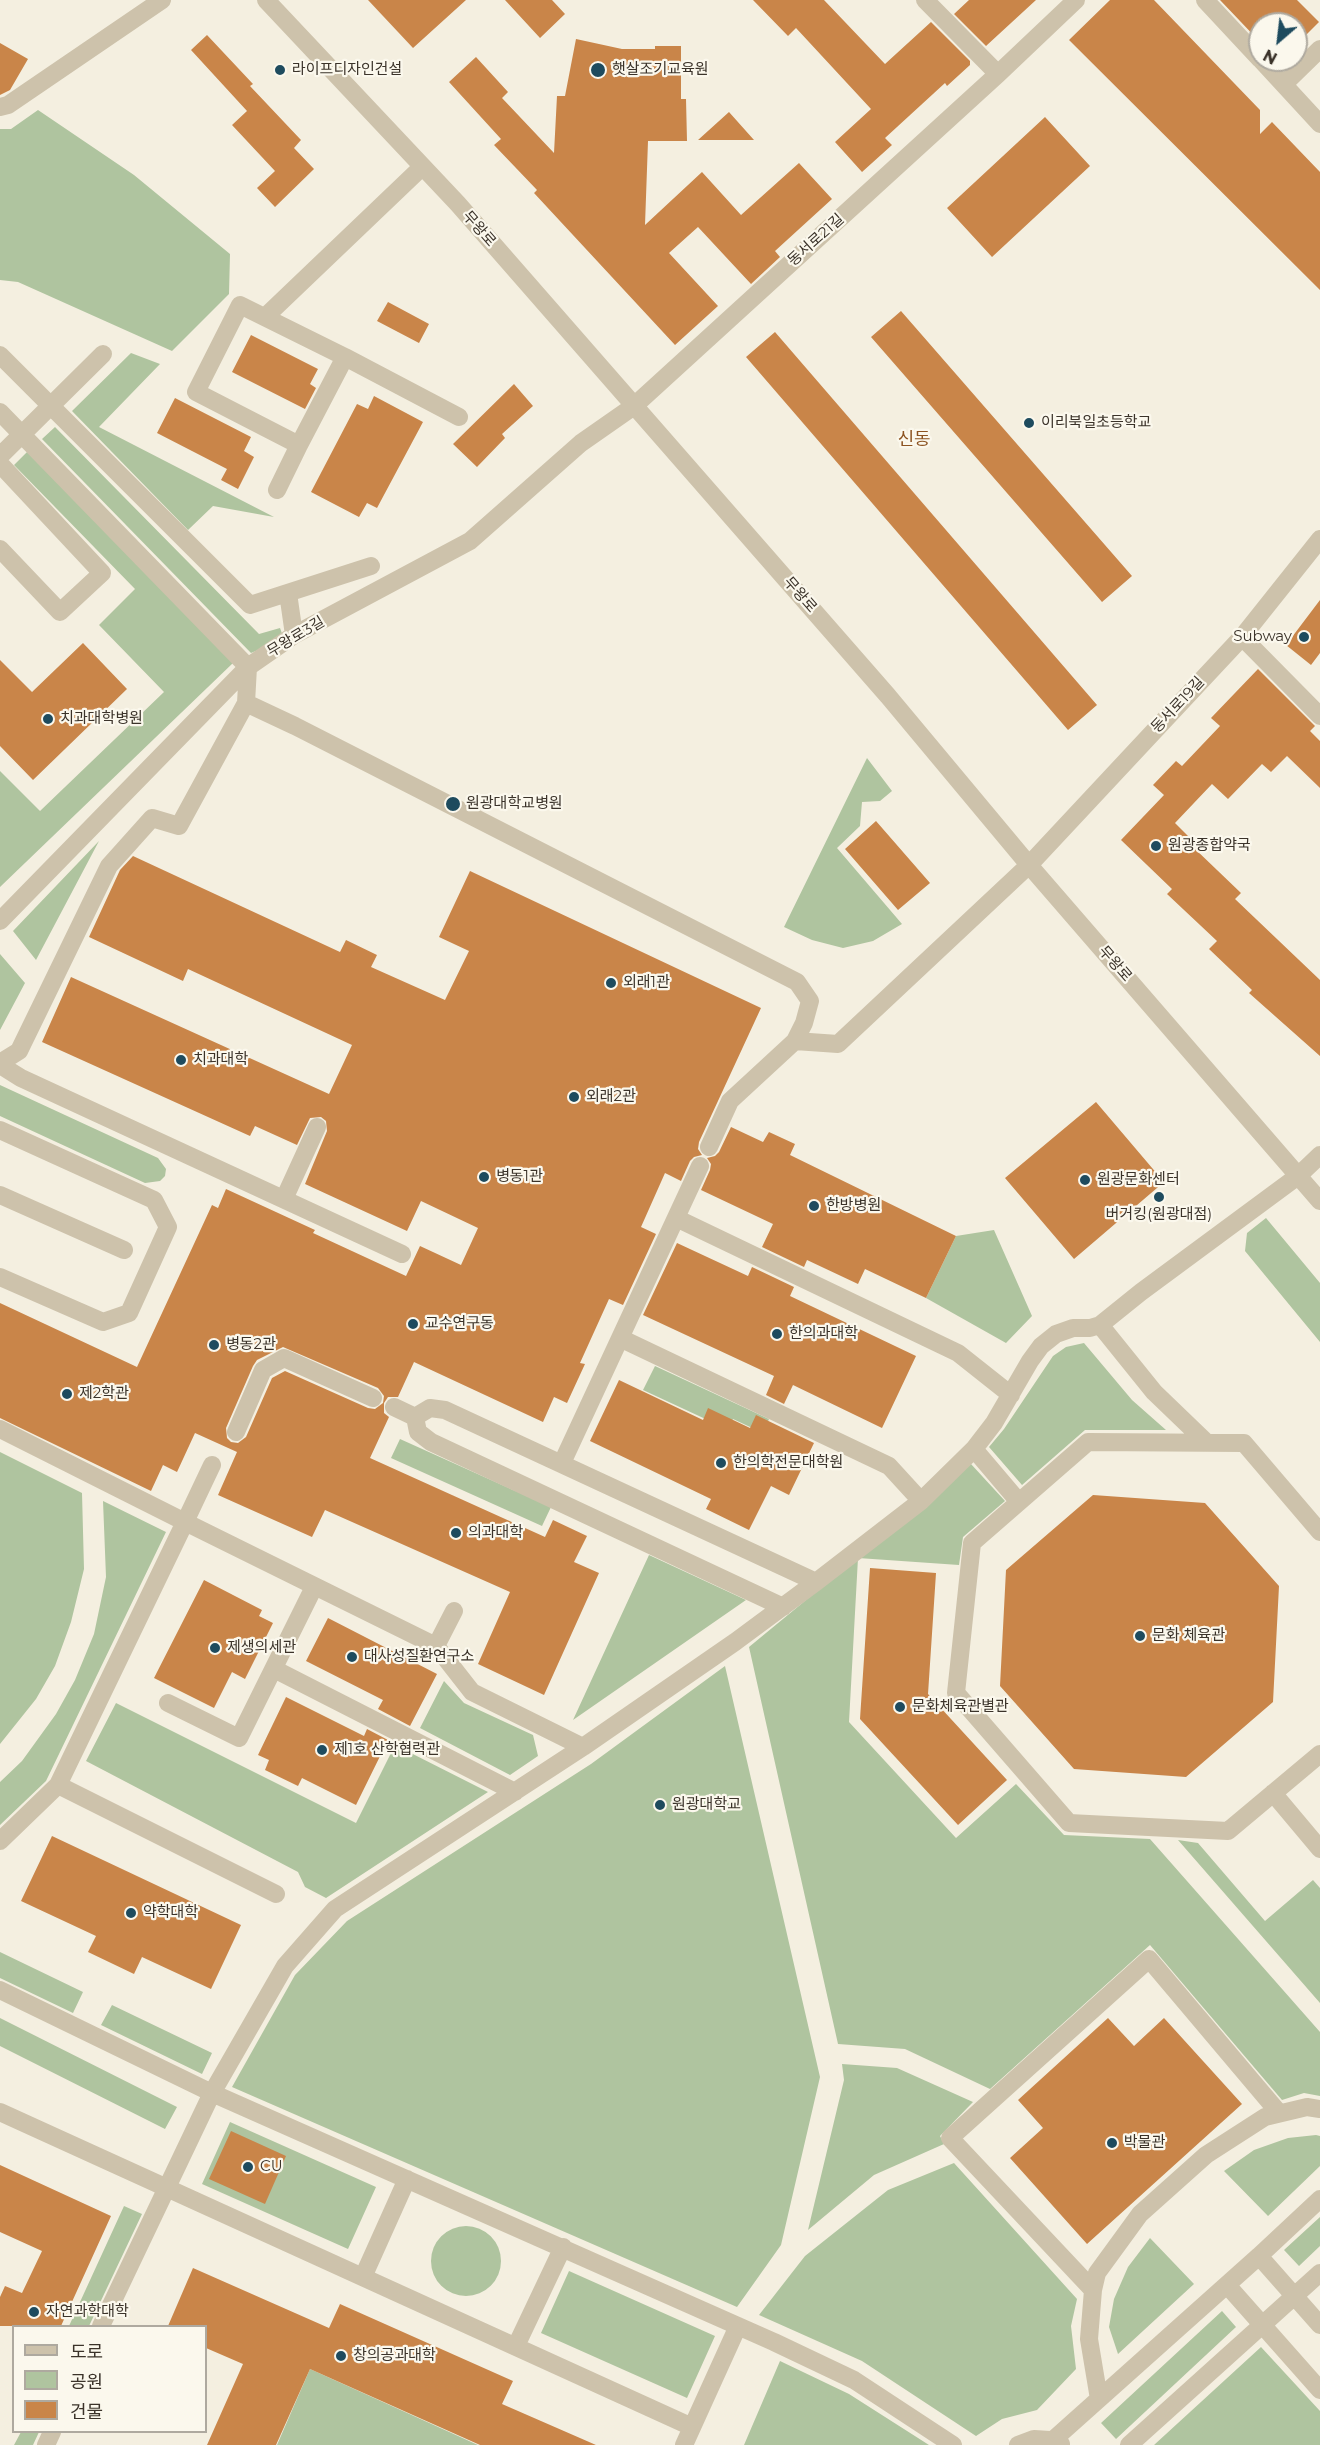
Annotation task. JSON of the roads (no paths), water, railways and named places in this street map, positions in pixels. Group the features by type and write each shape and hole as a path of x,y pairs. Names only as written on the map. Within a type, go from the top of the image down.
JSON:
{"street":[{"path":"0,106 8,105 162,0"},
{"name":"무왕로","path":"266,0 458,204 888,696 1029,865 1320,1201"},
{"path":"925,0 998,74"},
{"name":"동서로21길","path":"634,406 1076,0"},
{"path":"1205,0 1248,45"},
{"path":"1284,84 1320,49"},
{"path":"1273,72 1320,124"},
{"path":"265,317 422,166"},
{"path":"299,445 196,392 240,304 459,417"},
{"path":"0,456 103,354"},
{"path":"0,355 250,605 371,566"},
{"path":"277,490 345,357"},
{"name":"무왕로3길","path":"0,921 248,667 294,635 470,541 581,443 634,406"},
{"path":"0,412 248,667 246,703 178,826 152,818 109,866 19,1051 0,1064 21,1078 402,1254"},
{"path":"0,465 102,573 60,612 0,549"},
{"name":"동서로19길","path":"795,1041 838,1044 1029,865 1242,637 1320,539"},
{"path":"288,593 294,635"},
{"path":"1242,637 1320,716"},
{"path":"246,703 797,982 810,1001 804,1023 795,1041 730,1101 709,1147"},
{"path":"284,1199 317,1127"},
{"path":"0,1130 154,1200 168,1227 129,1313 103,1322 0,1277"},
{"path":"101,2325 212,2093 285,1966 335,1910 583,1747 816,1582 921,1501 974,1449 1041,1346 1056,1334 1073,1328 1090,1328 1100,1325 1298,1176 1320,1155"},
{"path":"562,1463 700,1166"},
{"path":"0,1195 124,1250"},
{"path":"676,1218 958,1353 1011,1395"},
{"path":"1100,1325 1154,1392 1207,1443"},
{"path":"620,1338 888,1466 921,1501"},
{"path":"236,1432 263,1370 284,1358 374,1398"},
{"path":"394,1407 415,1417"},
{"path":"415,1417 430,1408 445,1410 816,1582"},
{"path":"415,1417 418,1432 430,1442 783,1607"},
{"path":"0,1429 436,1646 472,1692 583,1747"},
{"path":"1320,1532 1244,1443 1088,1442 972,1544 956,1693 1069,1823 1228,1831 1314,1759 1320,1778"},
{"path":"974,1449 1019,1502"},
{"path":"0,1841 58,1785 212,1465"},
{"path":"168,1703 239,1738 314,1587"},
{"path":"436,1646 454,1611"},
{"path":"274,1669 515,1792"},
{"path":"58,1785 276,1894"},
{"path":"1273,1793 1320,1849"},
{"path":"1093,2290 950,2138 1149,1959 1279,2113"},
{"path":"0,1990 212,2093 562,2247 854,2380 953,2445"},
{"path":"1099,2399 1089,2339 1093,2290 1097,2273 1140,2214 1206,2154 1265,2117 1307,2107 1320,2109"},
{"path":"0,2112 692,2427"},
{"path":"363,2277 407,2179"},
{"path":"1018,2445 1034,2439 1058,2443 1099,2399 1320,2199"},
{"path":"516,2346 562,2247"},
{"path":"1259,2256 1320,2325"},
{"path":"1129,2445 1320,2273"},
{"path":"1227,2285 1320,2390"},
{"path":"684,2445 738,2326"}],"place":[{"name":"라이프디자인건설","path":"280,70"},
{"name":"햇살조기교육원","path":"598,70"},
{"name":"이리북일초등학교","path":"1029,423"},
{"name":"Subway","path":"1304,637"},
{"name":"치과대학병원","path":"48,719"},
{"name":"원광대학교병원","path":"453,804"},
{"name":"원광종합약국","path":"1156,846"},
{"name":"외래1관","path":"611,983"},
{"name":"치과대학","path":"181,1060"},
{"name":"외래2관","path":"574,1097"},
{"name":"병동1관","path":"484,1177"},
{"name":"원광문화센터","path":"1085,1180"},
{"name":"버거킹(원광대점)","path":"1159,1197"},
{"name":"한방병원","path":"814,1206"},
{"name":"교수연구동","path":"413,1324"},
{"name":"한의과대학","path":"777,1334"},
{"name":"병동2관","path":"214,1345"},
{"name":"제2학관","path":"67,1394"},
{"name":"한의학전문대학원","path":"721,1463"},
{"name":"의과대학","path":"456,1533"},
{"name":"문화 체육관","path":"1140,1636"},
{"name":"제생의세관","path":"215,1648"},
{"name":"대사성질환연구소","path":"352,1657"},
{"name":"문화체육관별관","path":"900,1707"},
{"name":"제1호 산학협력관","path":"322,1750"},
{"name":"원광대학교","path":"660,1805"},
{"name":"약학대학","path":"131,1913"},
{"name":"박물관","path":"1112,2143"},
{"name":"CU","path":"248,2167"},
{"name":"자연과학대학","path":"34,2312"},
{"name":"창의공과대학","path":"341,2356"}],"district":[{"name":"신동","path":"914,440"}]}
